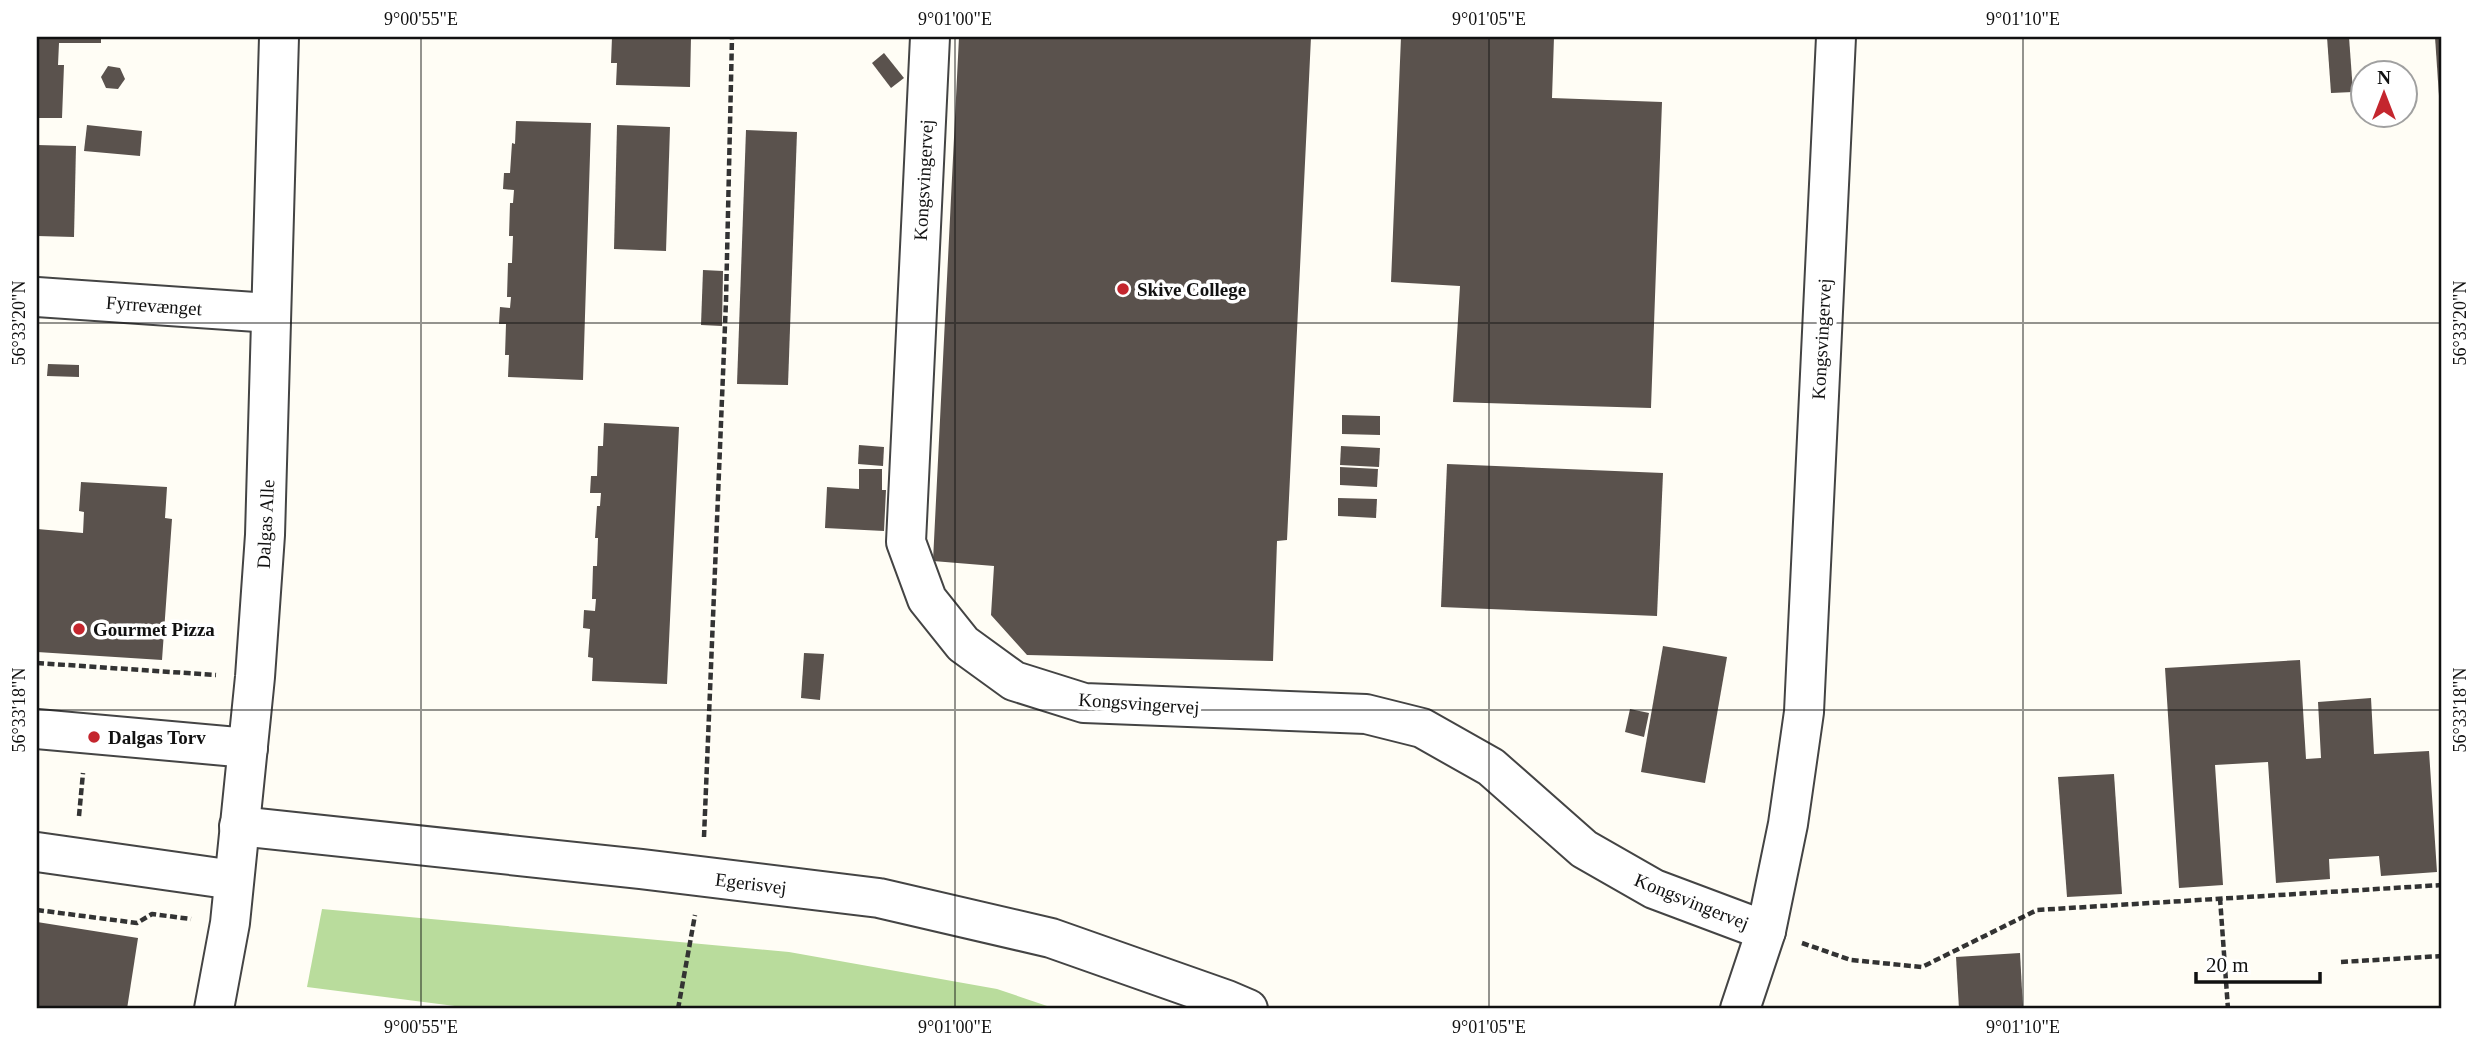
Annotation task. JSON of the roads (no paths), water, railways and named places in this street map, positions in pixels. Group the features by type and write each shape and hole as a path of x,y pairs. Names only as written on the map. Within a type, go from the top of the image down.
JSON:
{"street":[{"name":"Dalgas Alle","path":"214,1009 230,923 255,677 265,535 279,37"},
{"name":"Kongsvingervej","path":"930,37 906,542 928,600 963,644 1014,681 1084,702 1366,714 1422,728 1491,766 1584,849 1654,889 1766,931"},
{"name":"Kongsvingervej","path":"1740,1009 1766,931 1788,824 1804,712 1836,37"},
{"name":"Fyrrevænget","path":"37,297 271,313"},
{"path":"37,729 248,748"},
{"name":"Egerisvej","path":"239,826 879,898 1051,938 1248,1009"},
{"path":"37,852 234,880"}],"place":[{"name":"Skive College","path":"1123,289"},
{"name":"Gourmet Pizza","path":"79,629"},
{"name":"Dalgas Torv","path":"94,737"}]}
